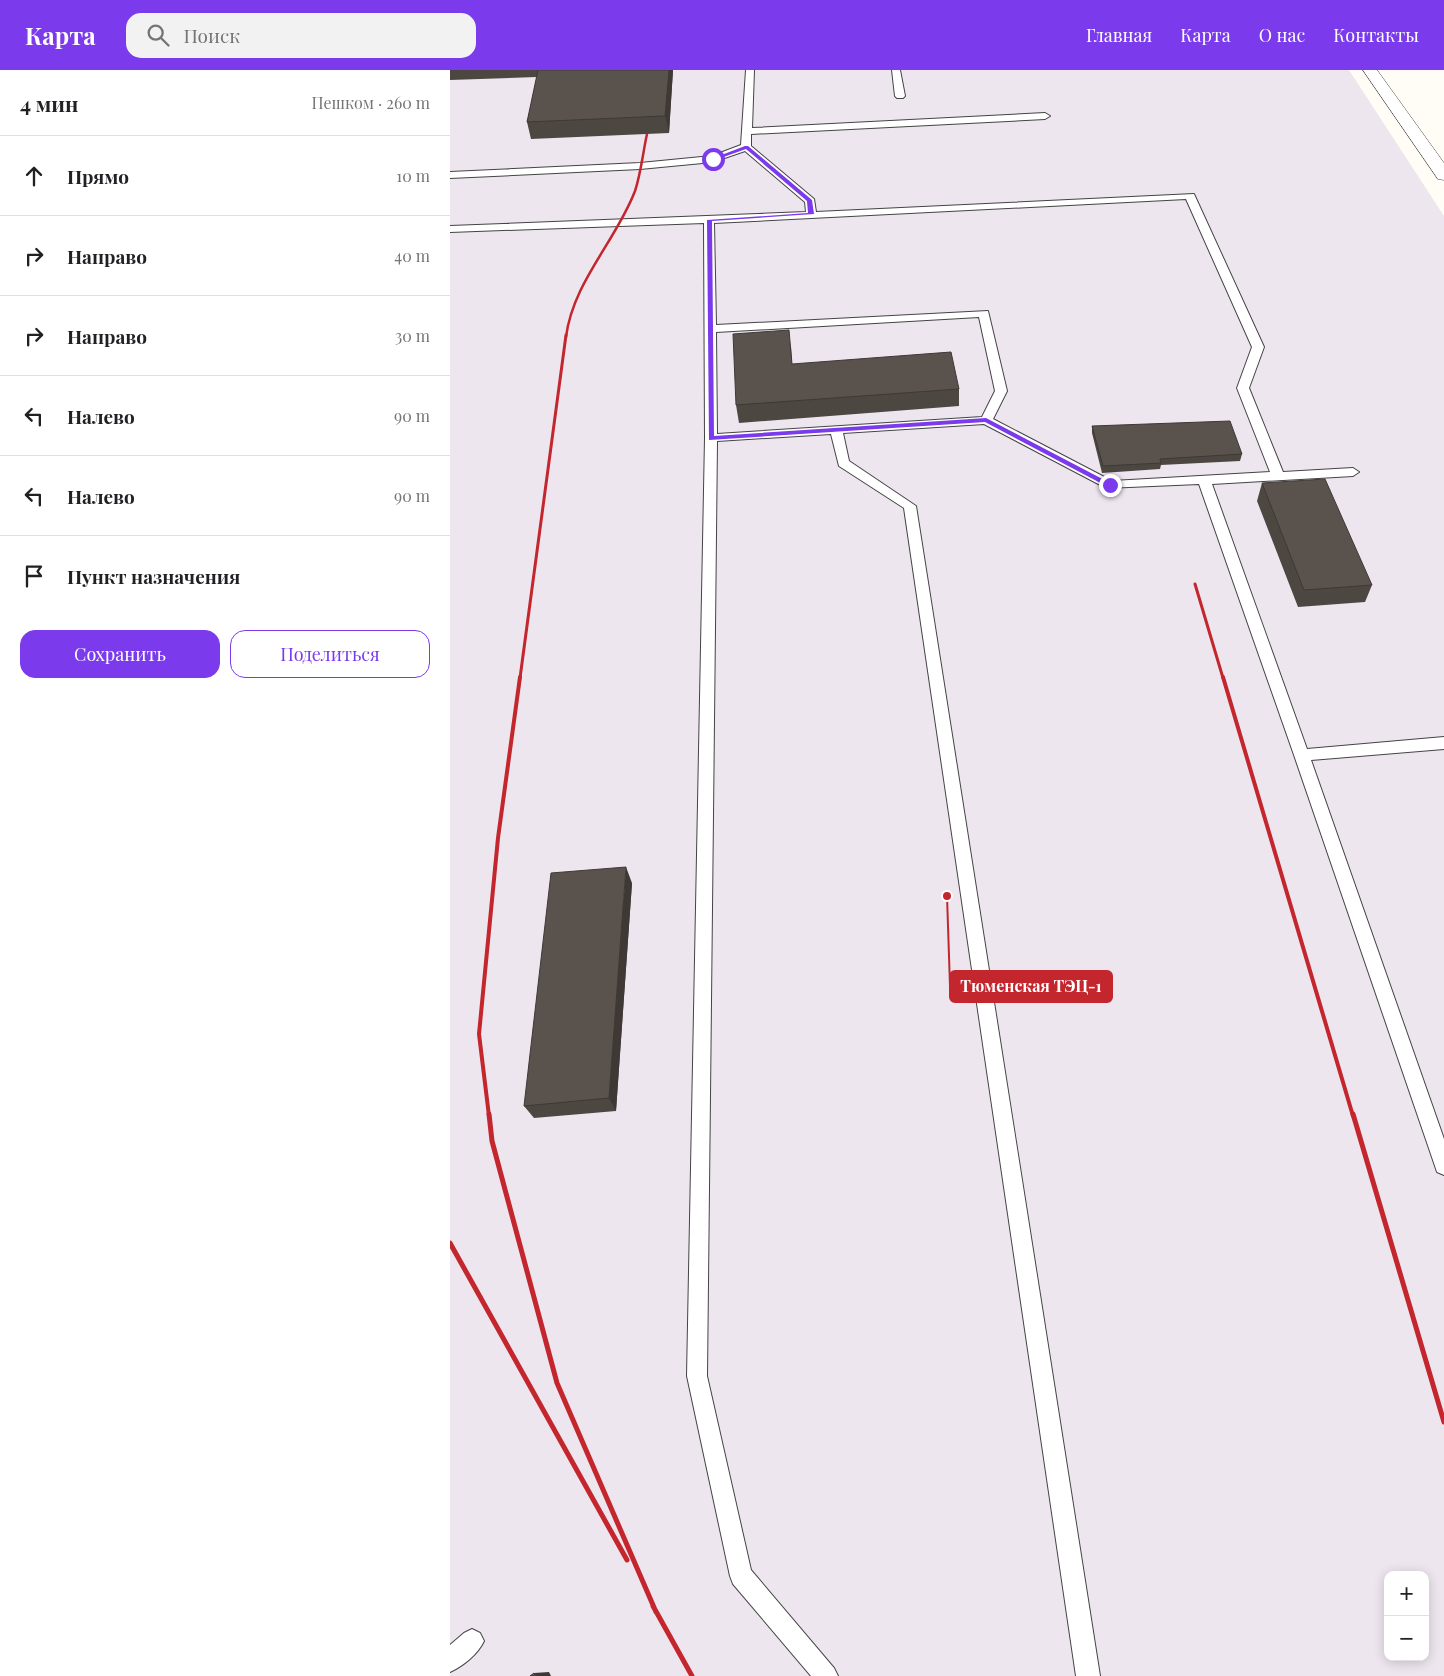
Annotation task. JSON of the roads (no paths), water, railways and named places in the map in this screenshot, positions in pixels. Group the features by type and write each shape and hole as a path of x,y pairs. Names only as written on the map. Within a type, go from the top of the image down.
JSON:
{"street":[{"path":"1370,70 1444,175"}],"lane":[{"path":"746,147 750,70"},
{"path":"896,70 900,96"},
{"path":"747,131 1045,116"},
{"path":"450,176 640,166 713,159 746,147"},
{"path":"746,147 810,201 811,214"},
{"path":"450,229 709,220 1190,196 1258,347 1243,388 1278,476"},
{"path":"709,220 711,438 697,1376 741,1576 826,1676"},
{"path":"710,328 984,313 1000,391 986,420"},
{"path":"711,438 986,420 1110,485 1353,472"},
{"path":"836,429 843,463 910,506 1088,1676"},
{"path":"1204,480 1302,755 1444,1166"},
{"path":"1302,755 1444,743"},
{"path":"450,1660 472,1641"}],"railway":[{"path":"566,337 570,317 577,298 627,209 635,191 647,134"},
{"path":"520,678 566,335"},
{"path":"1195,584 1223,678"},
{"path":"489,1116 479,1034 498,838 520,677"},
{"path":"1223,677 1353,1116"},
{"path":"489,1114 492,1141 557,1383 655,1609"},
{"path":"1353,1114 1444,1422"},
{"path":"450,1243 627,1560"},
{"path":"655,1609 692,1676"}],"place":[{"name":"Тюменская ТЭЦ-1","path":"947,896"}]}
